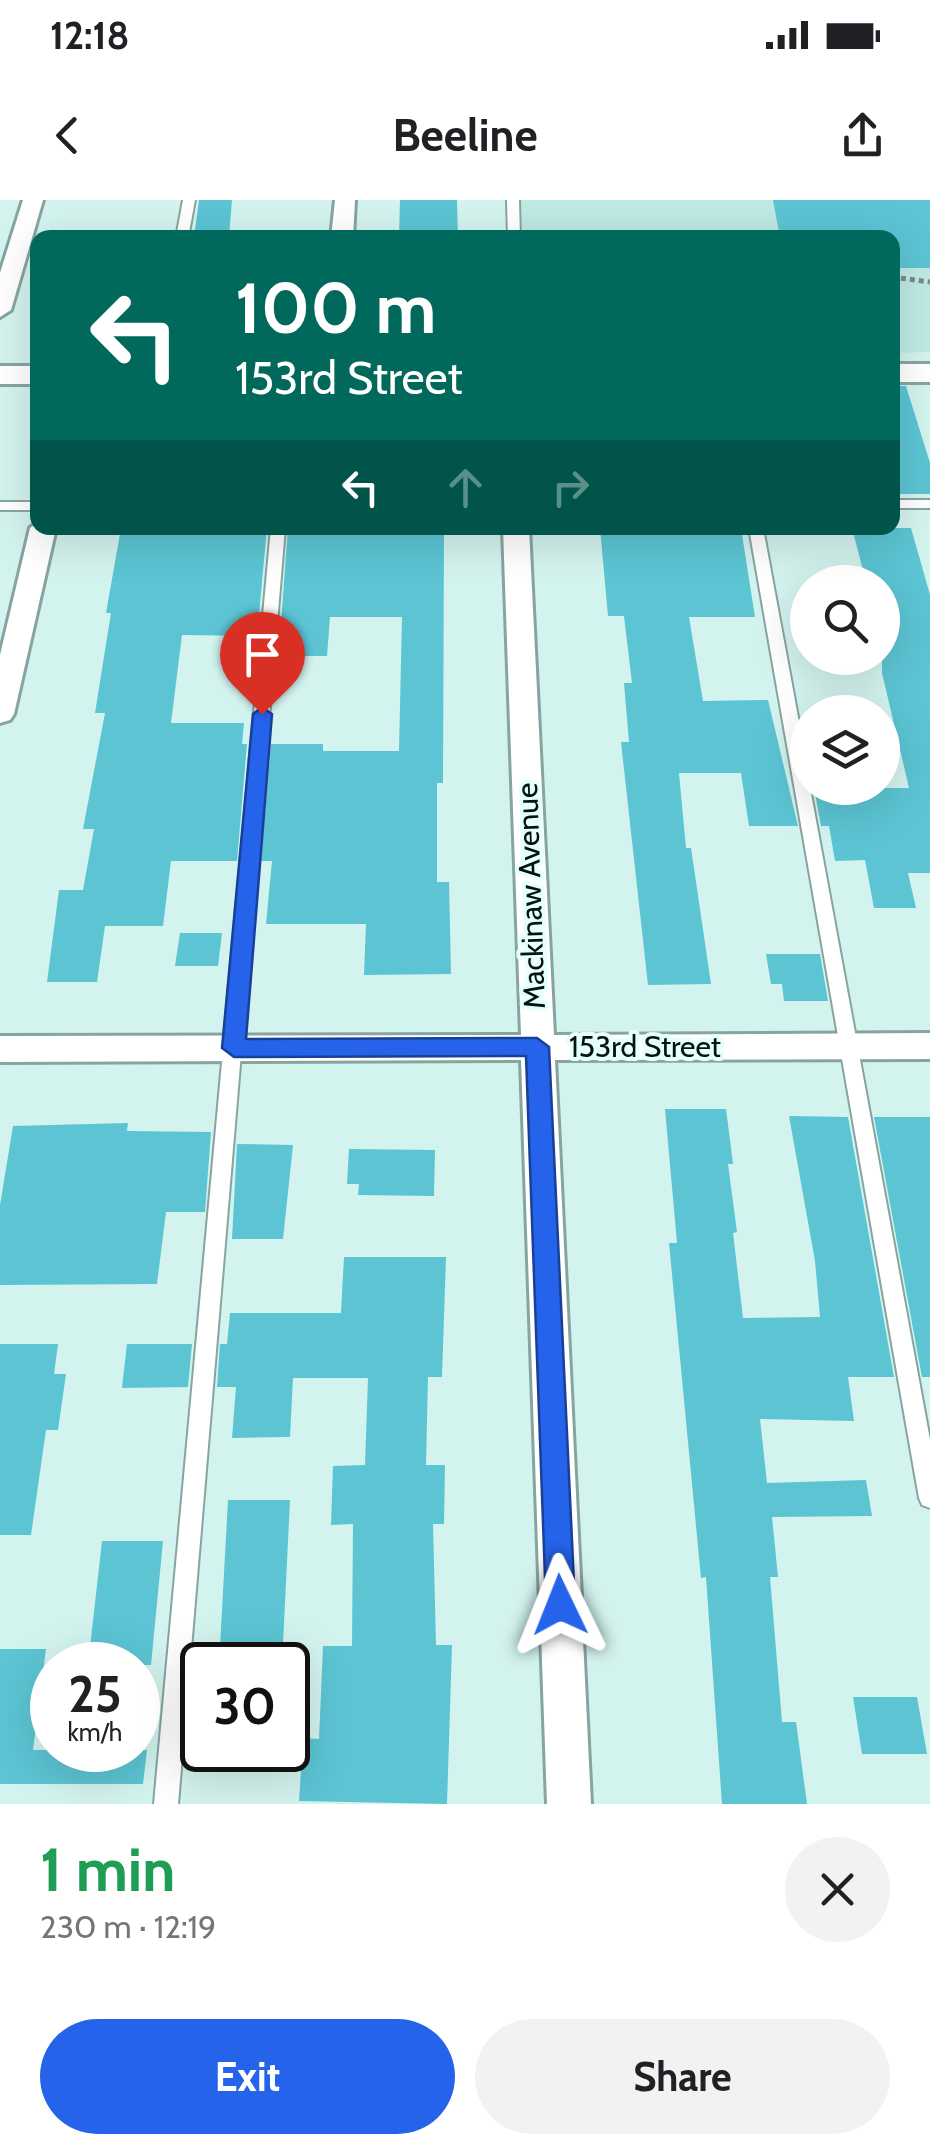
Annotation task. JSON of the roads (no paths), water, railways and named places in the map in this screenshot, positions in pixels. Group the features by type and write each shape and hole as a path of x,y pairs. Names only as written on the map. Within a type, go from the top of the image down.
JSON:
{"street":[{"path":"0,310 32,200"},
{"path":"343,230 345,200"},
{"path":"900,373 930,373"},
{"path":"0,375 30,375"},
{"path":"0,714 40,535"},
{"name":"Mackinaw Avenue","path":"516,535 568,1804"},
{"name":"153rd Street","path":"0,1049 930,1046"}],"lane":[{"path":"183,230 189,200"},
{"path":"513,200 514,230"},
{"path":"900,504 930,504"},
{"path":"0,506 30,506"},
{"path":"166,1804 277,535"},
{"path":"757,535 930,1498"}]}
